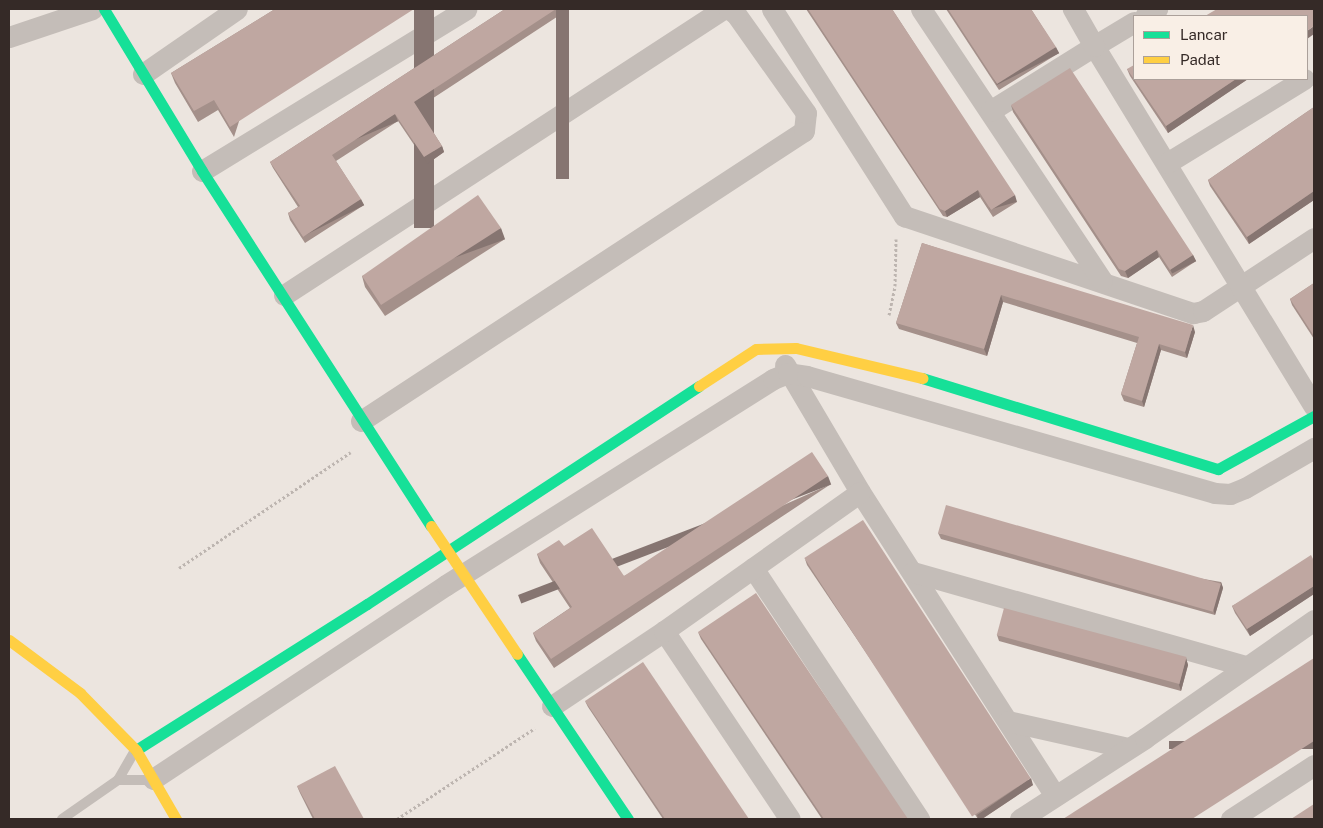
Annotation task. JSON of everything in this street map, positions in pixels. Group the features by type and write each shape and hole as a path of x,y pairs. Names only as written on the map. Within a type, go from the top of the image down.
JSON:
{"street":[{"path":"9,37 92,9"},
{"path":"104,9 202,171 284,295 367,429 628,819"},
{"path":"143,74 237,9"},
{"path":"202,171 466,9"},
{"path":"284,295 723,9"},
{"path":"367,429 804,131 806,113 736,14 729,9"},
{"path":"772,9 904,216 1198,313 1314,238"},
{"path":"921,9 1102,280"},
{"path":"1072,9 1242,283 1314,406"},
{"path":"1146,15 1157,9"},
{"path":"990,112 1133,23"},
{"path":"1167,163 1302,80"},
{"path":"778,346 788,374 860,492 1055,796"},
{"path":"136,750 756,349 778,346 885,366 1218,469 1314,416"},
{"path":"153,779 464,574 773,379 788,374 816,378 1215,493 1230,494 1246,488 1314,448"},
{"path":"552,706 664,631 860,492"},
{"path":"753,568 919,819"},
{"path":"913,572 1245,666"},
{"path":"1020,819 1128,748 1314,620"},
{"path":"664,631 790,819"},
{"path":"9,640 80,693 136,750 176,819"},
{"path":"1008,721 1128,748"},
{"path":"1231,819 1314,765"}],"lane":[{"path":"62,819 118,780 136,750"},
{"path":"118,780 153,779"}],"path":[{"path":"889,315 895,286 895,241 904,216"},
{"path":"179,568 367,429"},
{"path":"397,819 538,726"}],"building":[{"path":"275,9 414,9 230,127 214,100 194,111 171,73"},
{"path":"505,9 556,9 414,102 442,146 424,157 395,114 332,155 361,199 303,237 288,213 300,206 270,162"},
{"path":"808,9 892,9 1015,195 991,210 978,190 945,211 940,209"},
{"path":"948,9 1031,9 1056,47 997,84"},
{"path":"1217,9 1314,9 1314,26 1308,30 1308,15 1207,15"},
{"path":"1133,66 1133,78 1127,69"},
{"path":"1070,68 1193,255 1170,270 1157,250 1125,271 1119,269 1011,105"},
{"path":"1135,80 1235,80 1166,126"},
{"path":"1314,107 1314,191 1247,237 1208,180"},
{"path":"478,195 501,228 381,305 362,276"},
{"path":"922,243 1193,325 1185,352 1159,344 1142,401 1121,394 1139,337 1001,295 984,349 896,323"},
{"path":"1314,283 1314,336 1290,299"},
{"path":"812,452 828,476 551,659 533,633 572,607 537,554 559,540 564,546 592,528 624,576"},
{"path":"946,505 1221,584 1213,612 938,533"},
{"path":"863,520 1031,778 972,816 804,558"},
{"path":"1311,555 1314,561 1314,586 1247,629 1232,606"},
{"path":"756,593 908,819 824,819 698,632"},
{"path":"1004,608 1187,657 1179,684 997,635"},
{"path":"1314,658 1314,741 1192,819 1063,819"},
{"path":"643,662 749,819 665,819 585,701"},
{"path":"335,766 364,819 315,819 297,786"},
{"path":"1314,804 1314,819 1291,819"}],"traffic: fast":[{"path":"104,9 202,171 431,526"},
{"path":"922,378 1218,469 1314,416"},
{"path":"136,750 367,604 699,386"},
{"path":"517,654 628,819"}],"traffic: slow":[{"path":"699,386 756,349 796,348 922,378"},
{"path":"431,526 517,654"},
{"path":"9,640 80,693 136,750 176,819"}]}
